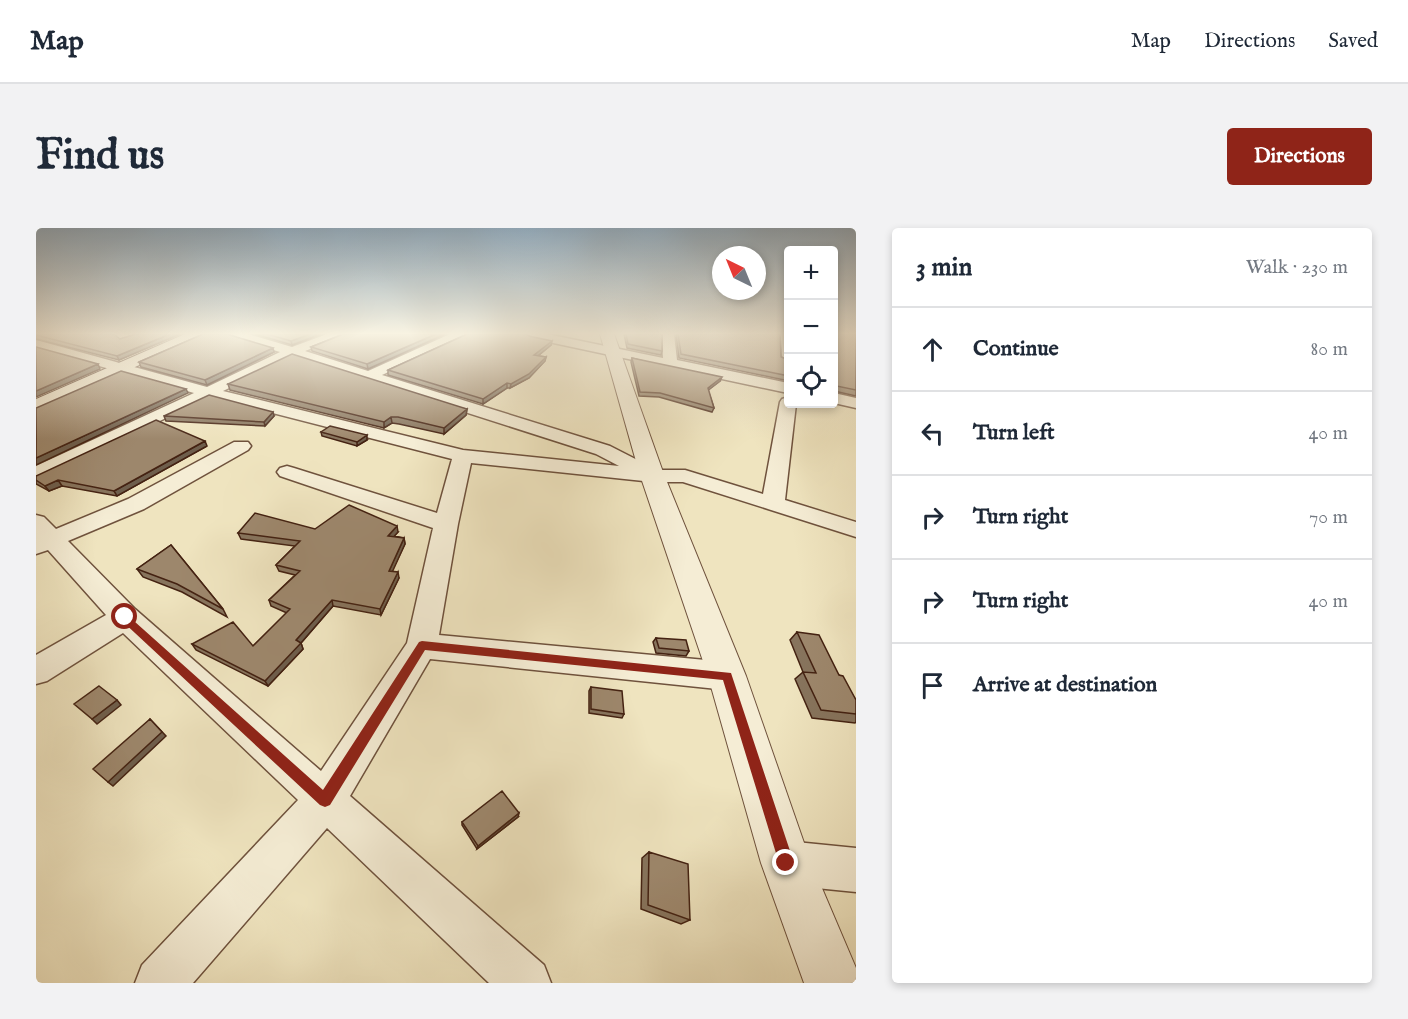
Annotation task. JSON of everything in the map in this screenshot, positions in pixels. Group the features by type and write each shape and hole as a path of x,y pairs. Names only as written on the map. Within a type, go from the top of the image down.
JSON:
{"street":[{"path":"36,406 116,369"},
{"path":"124,369 463,456 653,476 685,476 856,530"},
{"path":"36,474 256,369"},
{"path":"347,369 603,450 653,476"},
{"path":"369,376 384,369"},
{"path":"619,369 653,476 727,676 786,863 833,983"},
{"path":"703,369 784,387"},
{"path":"838,399 856,404"},
{"path":"772,503 788,408"},
{"path":"241,446 136,504 41,535 125,617 526,983"},
{"path":"160,983 325,800 422,645 446,524 463,456"},
{"path":"287,472 446,524"},
{"path":"36,672 125,617"},
{"path":"422,645 727,676"},
{"path":"786,863 856,870"}],"building":[{"path":"36,369 86,369 36,391"},
{"path":"166,369 228,369 205,380"},
{"path":"260,369 340,369 467,409 444,428 398,417 391,417 384,422 228,384"},
{"path":"390,369 534,369 483,399 388,370"},
{"path":"635,369 685,369 722,377 708,388 714,408 660,393 640,392"},
{"path":"756,369 784,369 784,375"},
{"path":"838,369 856,369 856,390 838,386"},
{"path":"121,371 186,389 36,458 36,408"},
{"path":"209,395 273,412 264,422 164,416"},
{"path":"156,420 205,441 114,491 58,480 45,486 36,480 36,476"},
{"path":"330,426 367,435 357,442 321,432"},
{"path":"349,505 397,526 388,536 404,538 389,571 398,572 380,609 332,600 296,640 301,643 265,681 192,644 233,622 253,646 290,609 269,600 300,571 276,565 300,541 238,533 255,513 315,529"},
{"path":"171,545 223,609 177,584 137,569"},
{"path":"797,632 819,635 839,675 843,676 856,700 856,714 821,710 803,672 816,673"},
{"path":"656,638 686,640 689,651 659,648"},
{"path":"99,686 117,700 92,719 74,704"},
{"path":"591,687 622,691 624,714 591,709"},
{"path":"150,719 162,732 108,782 93,769"},
{"path":"502,791 519,813 478,846 462,822"},
{"path":"649,852 688,864 690,920 648,905"}],"route":[{"path":"125,617 325,800 422,645 727,676 786,863"}]}
